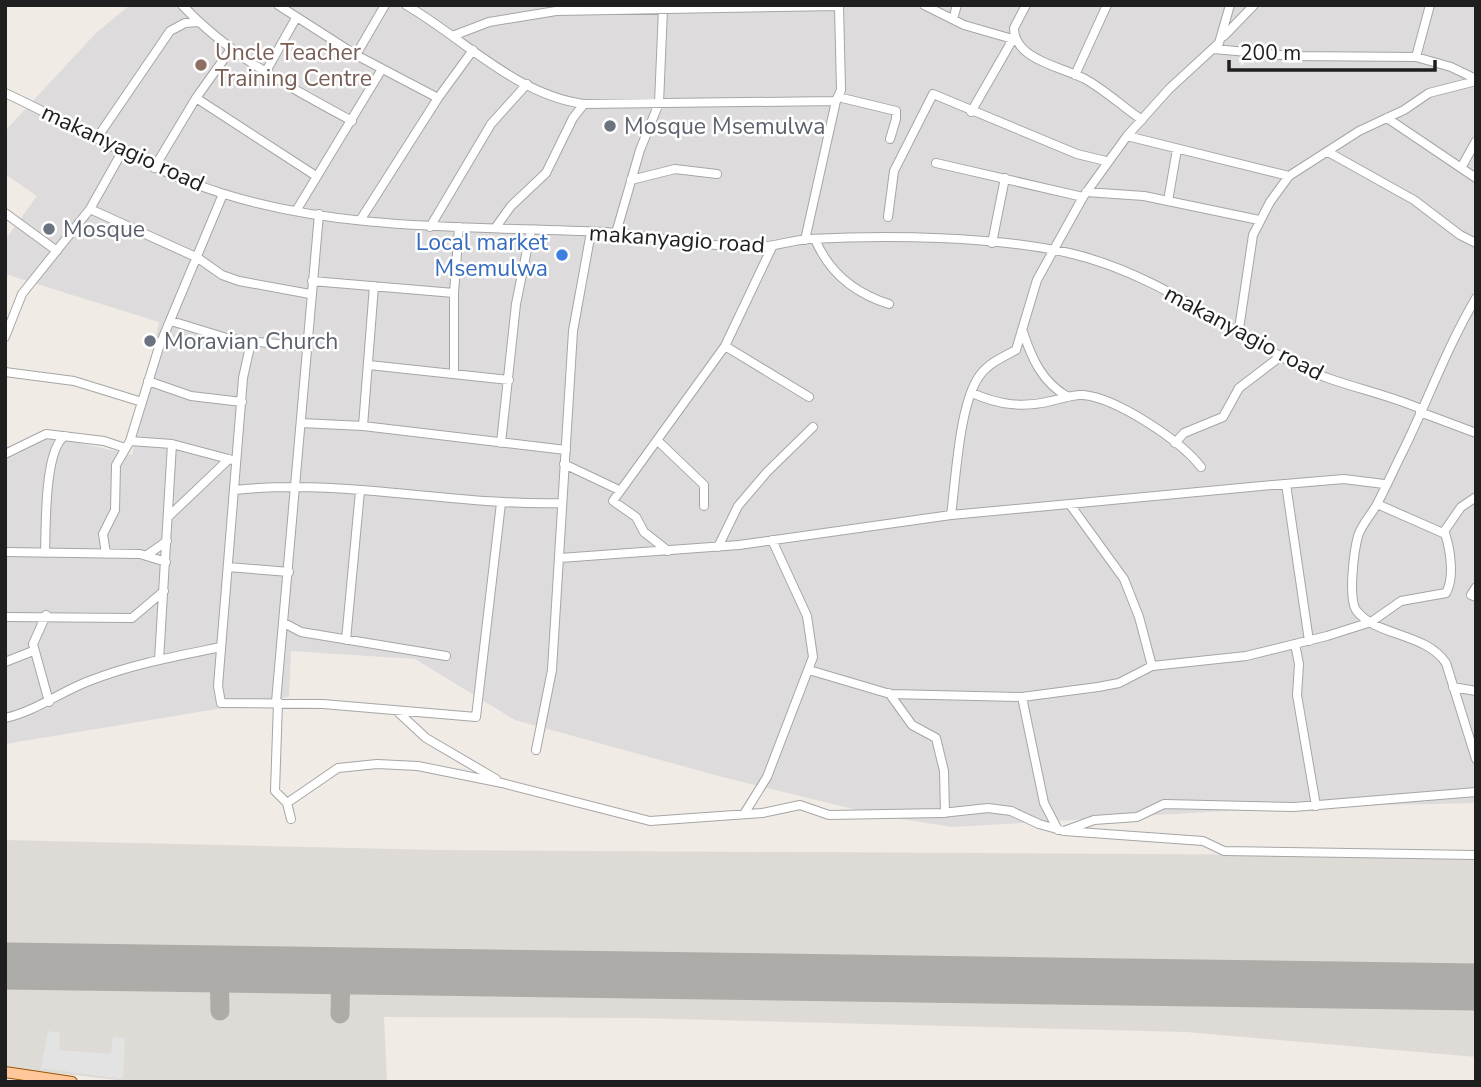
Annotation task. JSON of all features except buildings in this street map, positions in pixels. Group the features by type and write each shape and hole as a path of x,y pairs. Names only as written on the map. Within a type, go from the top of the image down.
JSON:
{"main road":[{"path":"5,1072 72,1082"}],"street":[{"path":"181,5 231,49 265,73 352,121"},
{"path":"278,5 356,55 438,98"},
{"path":"356,55 385,5"},
{"path":"406,5 527,84 562,100 584,104 837,99 896,111 897,119 890,139"},
{"path":"455,35 489,22 557,8 663,9 839,5 837,99 810,239 839,278 874,299 889,304"},
{"path":"924,5 972,28 1014,40 1036,57 1075,75 1142,120"},
{"path":"953,19 957,5"},
{"path":"971,112 1014,40 1014,28 1026,5"},
{"path":"1075,75 1107,5"},
{"path":"1222,38 1230,5"},
{"path":"951,515 962,432 972,393 980,375 988,366 1016,350 1035,287 1052,250 1085,194 1106,161 1169,89 1214,49 1254,5"},
{"path":"1416,57 1430,5"},
{"path":"616,233 631,180 659,103 663,9"},
{"path":"265,73 296,18"},
{"path":"97,138 170,31 186,23 198,22"},
{"path":"154,168 196,97 231,49"},
{"path":"1214,49 1292,57 1416,57 1451,67 1476,80"},
{"path":"361,219 438,98 473,50"},
{"path":"296,211 382,69"},
{"path":"1238,329 1253,235 1259,220 1289,176 1359,131 1429,93 1476,80"},
{"path":"430,227 491,124 527,84"},
{"name":"makanyagio road","path":"5,93 154,168 223,194 296,211 430,227 496,227 616,233 748,248 772,247 810,239 892,238 992,243 1070,253 1143,279 1238,329 1280,356 1334,381 1476,433"},
{"path":"888,217 894,171 929,98 936,95 971,112 1077,154 1106,161"},
{"path":"196,97 316,176"},
{"path":"496,227 511,206 546,173 573,118 584,104"},
{"path":"1387,118 1476,178"},
{"path":"1127,136 1289,176"},
{"path":"1461,168 1476,141"},
{"path":"1168,201 1177,149"},
{"path":"5,337 22,294 90,209 122,152"},
{"path":"1328,152 1414,200 1476,243"},
{"path":"936,163 1085,194 1127,194 1259,220"},
{"path":"631,180 675,169 717,174"},
{"path":"992,243 1005,178"},
{"path":"106,554 103,534 115,510 114,471 134,431 148,381 223,194"},
{"path":"90,209 198,258 222,275 239,282 310,294"},
{"path":"5,213 57,251"},
{"path":"291,819 287,803 275,791 280,723 277,702 310,294 319,214"},
{"path":"454,374 454,293 459,227"},
{"path":"501,443 516,304 531,230"},
{"path":"536,751 552,670 561,503 571,406 573,331 591,232"},
{"path":"668,551 644,532 636,517 614,504 620,490 725,346 772,247"},
{"path":"312,281 454,293"},
{"path":"363,426 374,286"},
{"path":"1476,298 1451,342 1377,504 1362,527 1353,566 1354,607 1371,622 1431,646 1446,663 1476,759"},
{"path":"171,321 213,335 306,347"},
{"path":"1023,332 1031,356 1048,383 1068,397"},
{"path":"251,342 243,378 242,402 232,460 235,490 219,701 240,705 277,702 476,718 501,503"},
{"path":"725,346 809,397"},
{"path":"1175,443 1184,432 1223,417 1239,388 1280,356"},
{"path":"369,365 509,380"},
{"path":"5,372 75,381 142,402"},
{"path":"148,381 191,396 242,402"},
{"path":"972,393 1022,406 1084,395 1112,404 1145,421 1188,451 1201,467"},
{"path":"301,423 363,426 566,450"},
{"path":"718,547 738,506 767,472 813,427"},
{"path":"134,431 145,443"},
{"path":"5,454 43,435 128,445 172,444 232,460"},
{"path":"45,553 51,466 60,440 65,436"},
{"path":"658,440 704,485 704,506"},
{"path":"159,660 172,444"},
{"path":"168,517 232,460"},
{"path":"564,464 620,490"},
{"path":"235,474 253,488"},
{"path":"560,558 718,547 951,515 1072,506 1286,484 1344,479 1384,484"},
{"path":"1286,484 1309,640"},
{"path":"235,490 294,487 501,503 561,503"},
{"path":"346,640 360,491"},
{"path":"809,670 888,693 1022,697 1119,682 1152,667 1246,656 1295,644 1371,622 1401,601 1446,593 1450,577 1449,548 1445,533 1461,507 1476,497"},
{"path":"1377,504 1445,533"},
{"path":"1072,506 1124,579 1139,617 1152,667"},
{"path":"744,814 767,777 809,670 812,646 807,616 772,540"},
{"path":"148,555 167,541"},
{"path":"5,552 148,555 166,562"},
{"path":"228,567 289,572"},
{"path":"1476,587 1471,594 1476,597"},
{"path":"5,617 46,615 132,618 164,591"},
{"path":"46,615 35,633 33,651 49,702"},
{"path":"284,623 301,632 446,656"},
{"path":"1295,644 1299,664 1296,685 1299,713 1315,806"},
{"path":"5,706 8,717 49,702 88,681 159,660 221,647"},
{"path":"5,662 33,651"},
{"path":"1453,687 1476,691"},
{"path":"888,693 912,725 936,738 944,771 945,813"},
{"path":"1022,697 1044,803 1061,830"},
{"path":"398,712 426,738 502,783"},
{"path":"287,803 338,768 356,765 418,766 502,783 650,821 744,814 800,805 824,815 945,813 996,808 1061,830 1203,841 1224,851 1476,855"},
{"path":"1061,830 1094,820 1137,817 1164,804 1223,808 1315,806 1476,792"}],"shaded area":[{"path":"130,5 1476,5 1476,803 1294,807 952,827 882,816 726,778 515,720 415,659 291,651 289,697 5,744 5,448 41,434 132,455 159,322 5,274 5,240 37,196 5,174 5,131 96,33"},
{"path":"5,840 440,850 1476,856 1476,1057 1186,1032 638,1018 384,1017 387,1082 135,1082 28,1070 5,1066"},
{"path":"48,1031 60,1033 59,1050 111,1054 113,1037 125,1038 123,1079 41,1068"}],"taxiway":[{"path":"219,969 220,1011"},
{"path":"340,1014 341,971"}],"runway":[{"path":"5,966 1476,987"}],"place":[{"name":"Uncle Teacher Training Centre","path":"201,65"},
{"name":"Mosque Msemulwa","path":"610,126"},
{"name":"Mosque","path":"49,229"},
{"name":"Local market Msemulwa","path":"562,255"},
{"name":"Moravian Church","path":"150,341"}]}
